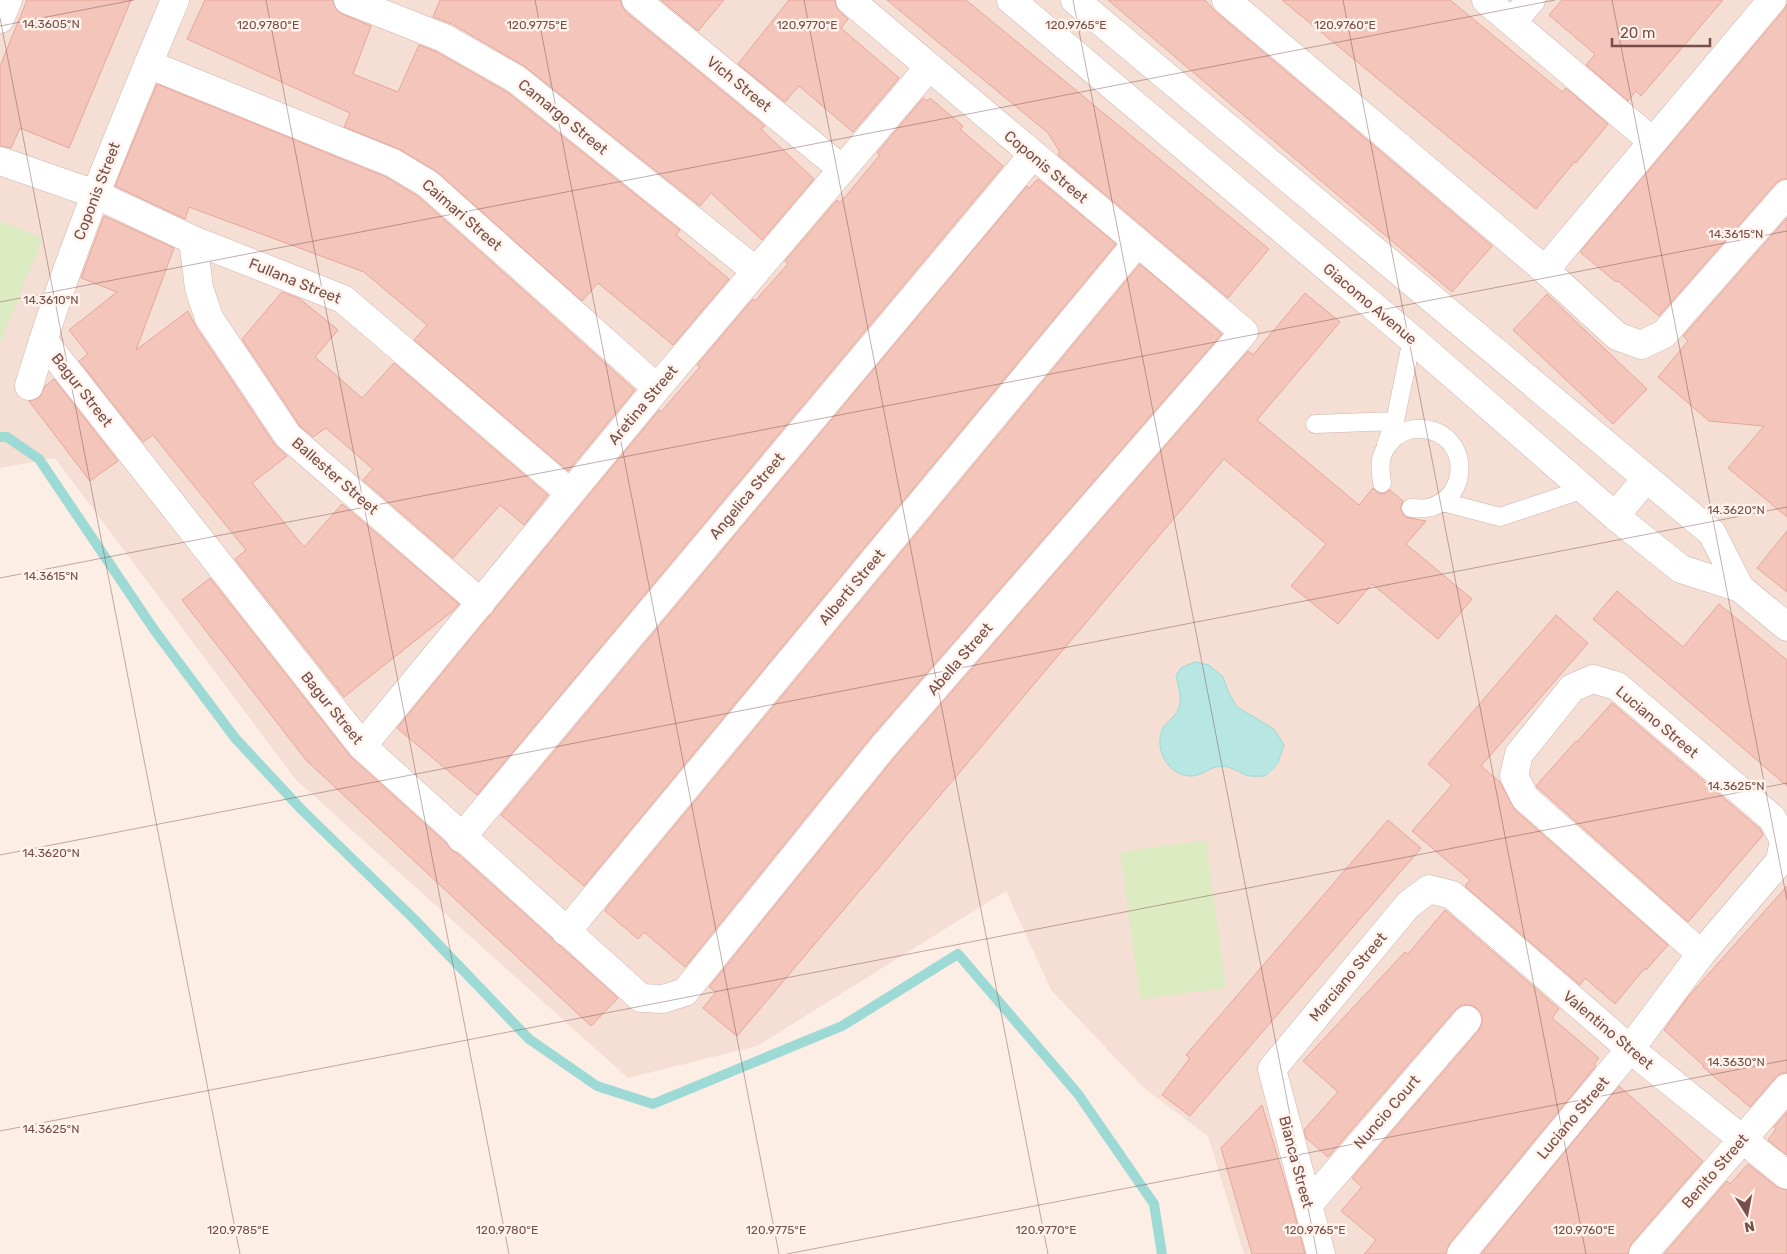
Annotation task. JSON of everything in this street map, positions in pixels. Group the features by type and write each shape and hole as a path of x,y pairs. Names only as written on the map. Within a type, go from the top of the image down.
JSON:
{"street":[{"path":"0,19 8,0"},
{"name":"Coponis Street","path":"29,386 42,340 95,194 175,0"},
{"name":"Camargo Street","path":"348,0 444,38 516,79 756,271"},
{"name":"Vich Street","path":"636,0 842,169"},
{"name":"Coponis Street","path":"850,0 1244,332"},
{"name":"Giacomo Avenue","path":"1011,0 1412,339 1615,516 1680,569 1740,588 1787,627"},
{"name":"Giacomo Avenue","path":"1075,0 1712,533 1740,588"},
{"path":"1226,0 1545,270 1617,336 1641,345 1664,334 1787,194"},
{"path":"1486,0 1653,142"},
{"path":"1512,22 1531,0"},
{"path":"1545,270 1772,0"},
{"name":"Caimari Street","path":"148,64 393,163 428,184 657,388"},
{"name":"Aretina Street","path":"362,746 657,388 929,68"},
{"name":"Angelica Street","path":"461,838 1032,155"},
{"name":"Fullana Street","path":"0,161 95,194 193,240 343,299 570,493"},
{"name":"Ballester Street","path":"193,240 199,288 209,318 288,436 481,603"},
{"name":"Alberti Street","path":"566,932 1137,243"},
{"name":"Abella Street","path":"685,992 883,747 1244,332"},
{"name":"Bagur Street","path":"42,340 362,746 461,838 641,998 663,999 685,992"},
{"path":"1615,516 1646,479"},
{"name":"Luciano Street","path":"1461,1254 1630,1049 1701,954 1780,861 1784,840 1772,818 1616,686 1593,679 1572,688 1519,754 1514,776 1521,791 1525,798 1701,954"},
{"name":"Valentino Street","path":"1429,889 1452,895 1630,1049 1787,1175"},
{"name":"Marciano Street","path":"1272,1069 1408,905 1429,889"},
{"name":"Nuncio Court","path":"1308,1205 1467,1020"},
{"name":"Bianca Street","path":"1272,1069 1321,1254"},
{"name":"Benito Street","path":"1643,1254 1787,1088"}],"lane":[{"path":"1382,483 1379,465 1395,421 1412,339"},
{"path":"1315,424 1395,421"},
{"path":"1384,448 1397,435 1414,428 1432,430 1447,438 1458,454 1460,471 1455,488 1443,502 1426,508 1411,508"},
{"path":"1443,502 1500,517 1584,489"}],"shaded area":[{"path":"0,0 1787,0 1787,1254 1244,1254 1208,1136 1145,1089 1051,990 1006,891 757,1046 628,1078 296,780 55,458 0,468"}],"green space":[{"path":"0,221 43,238 0,344"},
{"path":"1206,840 1226,988 1140,999 1120,852"}],"water":[{"path":"1196,662 1209,665 1223,677 1237,707 1274,729 1284,745 1278,763 1265,776 1248,776 1228,767 1220,766 1191,776 1183,775 1169,766 1161,752 1160,736 1163,728 1177,712 1179,706 1180,692 1176,675 1182,667"}],"building":[{"path":"27,0 131,0 69,148 20,128 11,148 0,146 0,66"},
{"path":"205,0 333,0 336,9 342,14 371,26 353,74 398,92 419,45 437,52 507,92 680,230 676,235 729,279 673,345 598,283 582,301 436,171 399,149 344,127 350,113 187,39"},
{"path":"440,0 621,0 626,12 765,126 761,129 814,179 762,240 711,193 700,206 524,66 452,24 433,17"},
{"path":"661,0 724,0 698,31"},
{"path":"789,0 835,0 840,12 848,19 841,28 899,78 853,132 799,86 785,102 738,64"},
{"path":"887,0 966,0 1269,249 1228,298 1058,155 1060,152 1048,133"},
{"path":"1108,0 1205,0 1216,12 1492,246 1452,292"},
{"path":"1282,0 1450,0 1562,92 1566,88 1608,124 1536,209"},
{"path":"1562,0 1723,0 1641,96 1636,91 1628,101 1586,65 1595,54 1549,15"},
{"path":"1787,4 1787,179 1782,179 1775,184 1659,316 1580,252 1784,10"},
{"path":"157,84 386,177 419,197 635,390 568,471 414,340 427,325 364,272 189,207 185,219 115,186"},
{"path":"923,98 927,101 930,98 963,126 960,129 1003,166 477,795 397,728 659,410 661,412 700,367 697,365 753,299 755,301 788,264 785,261 837,200 840,203 880,155 877,153"},
{"path":"1038,179 1116,244 584,886 501,815 1027,186 1029,188"},
{"path":"104,216 174,248 136,350 188,311 196,327 275,445 287,456 252,483 304,547 342,504 459,604 454,610 344,697 235,559 246,550 153,435 143,442 79,361 88,354 69,330 117,292 81,278"},
{"path":"1787,218 1787,517 1728,468 1764,426 1709,421 1658,377 1688,341 1683,336"},
{"path":"1140,264 1222,334 871,737 685,967 644,932 638,939 605,911 608,906"},
{"path":"282,292 300,299 338,330 315,357 362,398 394,363 548,495 524,525 500,505 453,558 363,480 373,469 326,428 313,437 300,426 242,339"},
{"path":"1305,293 1340,322 1257,420 1359,505 1373,488 1378,493 1383,494 1390,490 1403,501 1400,508 1405,517 1426,521 1406,544 1472,599 1438,639 1372,584 1338,624 1291,586 1326,544 1224,459 737,1036 703,1008 716,992 709,987 895,757 1248,351 1253,355"},
{"path":"1547,294 1647,389 1613,424 1513,330"},
{"path":"54,379 118,461 90,481 29,401 39,398 45,386"},
{"path":"1787,531 1787,592 1757,568"},
{"path":"210,578 351,757 446,843 451,850 457,853 618,998 591,1026 306,760 182,600"},
{"path":"1617,591 1683,647 1719,604 1787,660 1787,786 1593,619"},
{"path":"1556,615 1588,643 1481,766 1500,782 1515,810 1668,945 1646,970 1645,968 1615,1004 1585,978 1580,985 1465,886 1470,880 1412,831 1452,785 1428,764"},
{"path":"1612,703 1760,829 1763,835 1688,922 1536,786"},
{"path":"1388,820 1421,848 1190,1116 1162,1095 1190,1058 1186,1055"},
{"path":"1787,886 1787,1073 1781,1073 1775,1078 1750,1107 1703,1067 1664,1030 1688,997"},
{"path":"1445,910 1559,1009 1552,1018 1599,1058 1594,1064 1596,1066 1449,1244 1446,1254 1364,1254 1376,1240 1341,1211 1362,1187 1352,1178 1479,1030 1482,1023 1482,1015 1478,1009 1470,1005 1462,1005 1455,1010 1328,1157 1306,1138 1304,1130 1338,1092 1303,1061 1405,952 1408,954"},
{"path":"1619,1086 1703,1161 1631,1244 1628,1254 1481,1254"},
{"path":"1262,1105 1305,1254 1252,1254 1221,1148"},
{"path":"1787,1112 1787,1155 1768,1140 1776,1129 1774,1127"},
{"path":"1748,1164 1777,1187 1787,1190 1787,1254 1664,1254 1727,1181 1730,1184"}],"waterway":[{"path":"0,437 7,437 39,459 155,631 235,738 302,810 414,919 529,1039 597,1086 653,1104 842,1026 958,954 1078,1094 1154,1204 1162,1254"}]}
